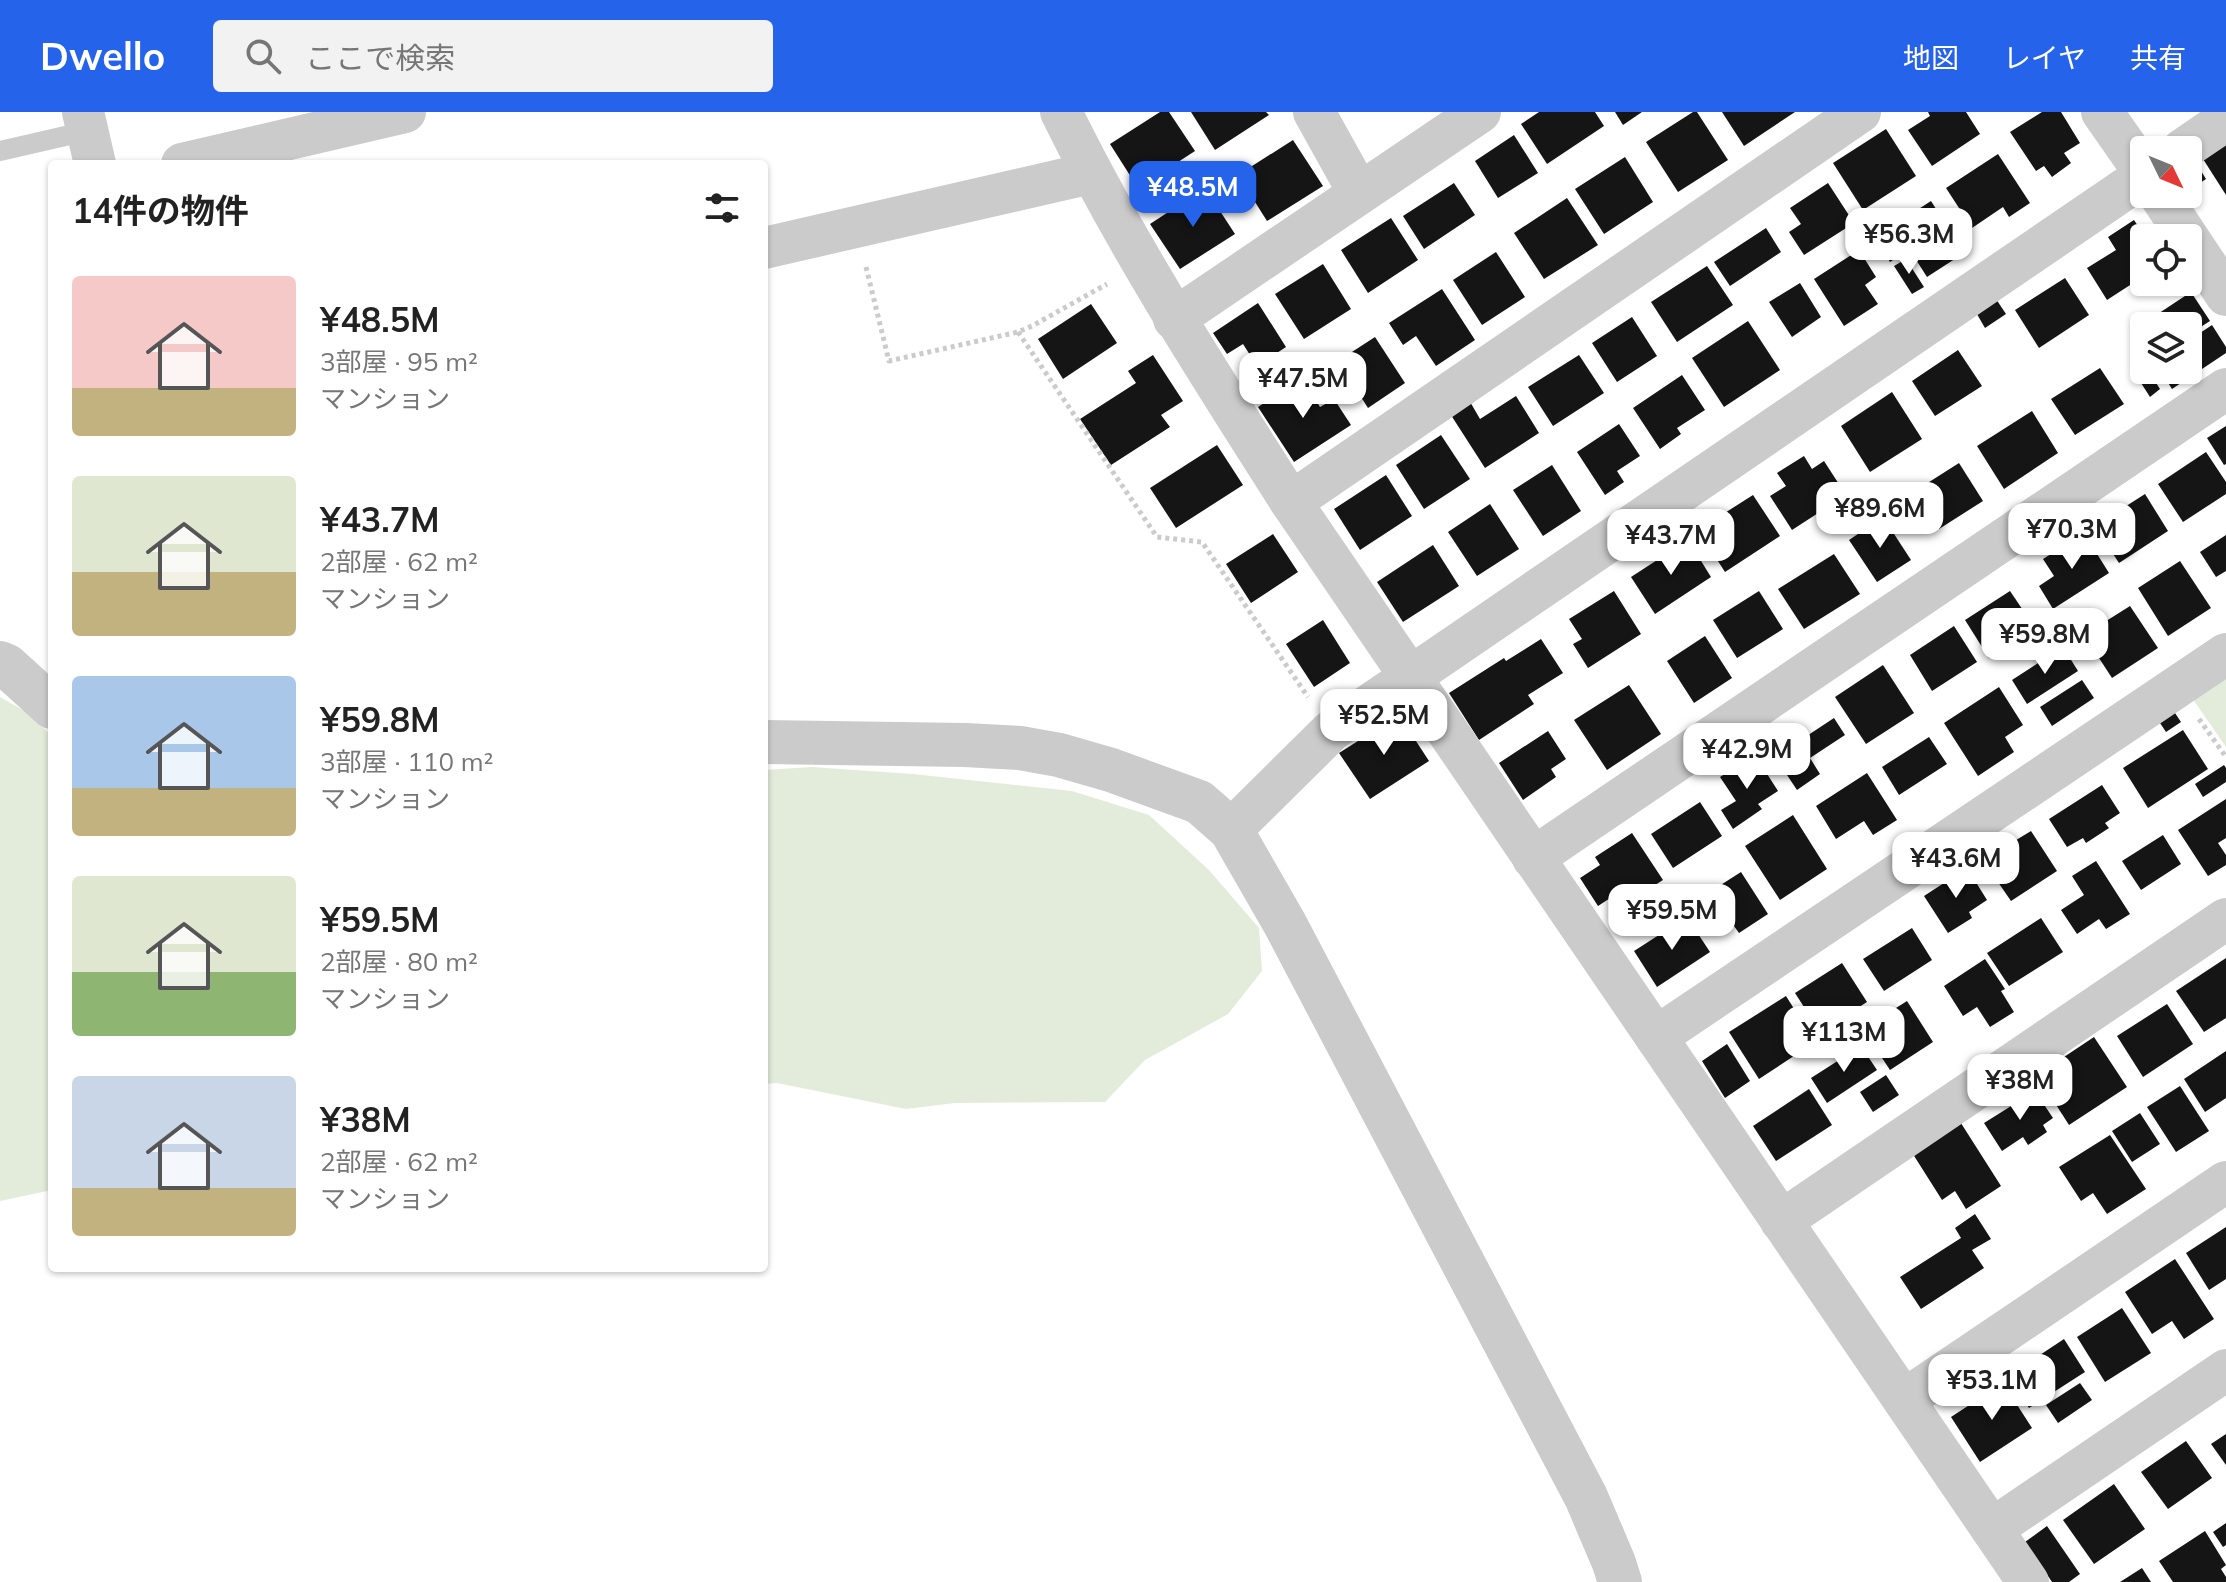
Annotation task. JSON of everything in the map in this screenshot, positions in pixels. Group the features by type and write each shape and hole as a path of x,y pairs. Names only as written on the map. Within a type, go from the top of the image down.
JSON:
{"street":[{"path":"199,160 405,112"},
{"path":"1061,112 1091,173 1174,319 1291,502 2028,1582"},
{"path":"1314,112 1359,193"},
{"path":"1174,319 1480,112"},
{"path":"1291,502 1860,112"},
{"path":"2102,112 2130,153"},
{"path":"2202,136 2226,120"},
{"path":"768,247 1091,173"},
{"path":"1231,830 1331,731 2130,184"},
{"path":"2168,208 2226,295"},
{"path":"1533,858 2226,389"},
{"path":"1656,1037 2226,654"},
{"path":"0,663 48,703"},
{"path":"768,742 965,745 1020,748 1059,755 1199,802 1231,830 1279,913 1586,1497 1620,1582"},
{"path":"1781,1221 2226,919"},
{"path":"1904,1400 2226,1182"},
{"path":"1992,1529 2226,1370"}],"lane":[{"path":"0,151 88,136"}],"path":[{"path":"856,227 889,361 1018,332 1142,263"},
{"path":"1018,332 1157,537 1202,542 1331,731"}],"green space":[{"path":"2226,674 2226,747 2192,698"},
{"path":"0,697 28,713 48,732 48,1191 0,1201"},
{"path":"812,767 913,774 1072,791 1149,815 1209,870 1259,928 1262,971 1228,1014 1145,1060 1105,1102 955,1103 906,1109 768,1084 768,770"}],"building":[{"path":"1160,112 1169,112 1195,151 1138,188 1110,144"},
{"path":"1191,112 1266,112 1269,115 1215,150"},
{"path":"1539,112 1595,112 1604,126 1547,164 1521,124"},
{"path":"1615,112 1642,112 1623,125"},
{"path":"1697,112 1728,160 1678,192 1646,142"},
{"path":"1722,112 1795,112 1744,146"},
{"path":"1928,112 1966,112 1980,134 1932,166 1908,130 1930,116"},
{"path":"2042,112 2061,112 2080,143 2064,153 2071,163 2052,177 2044,166 2036,171 2010,132"},
{"path":"1886,129 1916,176 1863,210 1833,163"},
{"path":"1514,135 1538,173 1498,198 1475,161"},
{"path":"1293,140 1323,186 1267,221 1238,175"},
{"path":"2226,144 2226,195 2203,159"},
{"path":"1998,154 2030,203 2009,217 2003,207 1972,228 1946,188"},
{"path":"1625,157 1653,202 1604,234 1575,189"},
{"path":"1454,183 1475,215 1424,249 1403,216"},
{"path":"1828,183 1854,223 1804,255 1789,232 1801,224 1790,208"},
{"path":"1205,188 1235,234 1180,269 1150,224"},
{"path":"1567,198 1598,245 1544,279 1514,233"},
{"path":"1931,201 1964,253 1927,277 1894,225"},
{"path":"1391,218 1418,260 1368,293 1341,250"},
{"path":"2134,220 2137,224 2130,224 2130,285 2107,300 2087,268 2116,250 2108,237"},
{"path":"1766,228 1781,252 1730,286 1714,262"},
{"path":"1889,235 1901,255 1890,262 1878,243"},
{"path":"1859,250 1876,277 1865,285 1878,304 1844,326 1814,279"},
{"path":"1496,252 1525,297 1482,325 1453,280"},
{"path":"1906,259 1924,287 1912,294 1894,266"},
{"path":"1323,264 1351,309 1304,339 1275,294"},
{"path":"1707,266 1733,305 1677,342 1651,302"},
{"path":"2065,278 2089,315 2039,348 2015,310"},
{"path":"1800,283 1821,317 1792,337 1769,302"},
{"path":"1442,289 1475,340 1436,366 1416,336 1403,345 1389,323"},
{"path":"1994,296 2006,314 1985,328 1974,309"},
{"path":"2185,296 2194,296 2210,321 2202,326 2202,312 2161,312"},
{"path":"1258,303 1286,347 1257,366 1243,344 1227,354 1213,333"},
{"path":"1091,304 1117,343 1063,379 1038,339"},
{"path":"1632,317 1657,356 1617,382 1592,343"},
{"path":"1748,321 1780,370 1724,407 1692,358"},
{"path":"2212,325 2226,347 2226,353 2202,369 2202,332"},
{"path":"1375,337 1405,383 1368,408 1338,361"},
{"path":"1958,350 1982,386 1935,416 1912,381"},
{"path":"1153,355 1183,401 1161,415 1170,427 1111,465 1080,419 1136,383 1128,371"},
{"path":"1579,355 1604,393 1553,426 1528,387"},
{"path":"2100,368 2124,404 2075,435 2051,399"},
{"path":"1682,375 1705,410 1677,428 1681,434 1660,449 1633,408"},
{"path":"1302,379 1320,407 1334,399 1351,425 1294,462 1258,407"},
{"path":"2142,384 2157,384 2160,389 2150,397"},
{"path":"1892,392 1922,439 1870,472 1841,426"},
{"path":"1516,396 1539,433 1485,468 1449,412 1469,400 1480,419"},
{"path":"2032,411 2058,453 2004,489 1977,446"},
{"path":"1619,424 1640,456 1617,471 1624,482 1605,495 1577,452"},
{"path":"2226,426 2226,464 2224,465 2207,438"},
{"path":"1441,435 1470,479 1424,509 1396,465"},
{"path":"1217,445 1243,485 1176,528 1150,488"},
{"path":"2206,452 2226,482 2226,494 2183,522 2158,484"},
{"path":"1804,456 1812,469 1824,461 1846,495 1792,530 1770,496 1786,486 1777,473"},
{"path":"1959,463 1983,501 1939,529 1915,491"},
{"path":"1552,465 1581,511 1543,536 1513,490"},
{"path":"1386,475 1412,516 1360,550 1334,509"},
{"path":"2145,494 2168,531 2119,563 2095,526"},
{"path":"1753,495 1780,536 1725,572 1698,530"},
{"path":"1490,504 1519,549 1477,576 1448,532"},
{"path":"1883,517 1911,560 1877,582 1849,540"},
{"path":"2084,533 2109,573 2053,609 2039,586 2054,576 2043,559"},
{"path":"1273,534 1298,572 1251,603 1226,564"},
{"path":"2226,535 2226,571 2216,577 2200,552"},
{"path":"1688,540 1711,577 1655,614 1631,577"},
{"path":"1433,545 1459,586 1403,622 1377,582"},
{"path":"1834,554 1860,594 1804,629 1778,589"},
{"path":"2180,561 2211,608 2168,636 2138,588"},
{"path":"1614,591 1641,634 1588,668 1573,644 1582,639 1569,619"},
{"path":"1759,591 1783,629 1737,658 1713,620"},
{"path":"2010,591 2035,628 1989,658 1965,620"},
{"path":"2130,606 2158,648 2112,678 2084,635"},
{"path":"1323,620 1350,663 1314,687 1286,644"},
{"path":"1954,626 1977,662 1932,691 1910,655"},
{"path":"1705,636 1732,678 1694,703 1667,661"},
{"path":"1541,639 1563,673 1528,695 1534,704 1479,740 1449,693"},
{"path":"2063,647 2078,671 2027,704 2012,680"},
{"path":"1883,665 1914,713 1866,744 1835,697"},
{"path":"2082,680 2094,698 2052,726 2040,707"},
{"path":"1629,685 1661,734 1607,770 1574,720"},
{"path":"1999,687 2023,725 2005,737 2014,752 1978,776 1944,723"},
{"path":"2171,707 2181,722 2166,732 2156,717"},
{"path":"1399,715 1429,761 1370,799 1339,753"},
{"path":"1834,718 1845,735 1810,758 1820,774 1797,790 1775,757"},
{"path":"2183,730 2208,769 2148,808 2123,768"},
{"path":"1548,731 1566,759 1551,769 1556,777 1523,800 1499,763"},
{"path":"1929,737 1947,764 1899,795 1882,767"},
{"path":"1755,755 1778,791 1758,804 1762,809 1733,829 1721,810 1736,801 1720,777"},
{"path":"2224,765 2226,782 2203,797 2195,784"},
{"path":"1867,773 1897,820 1873,835 1864,821 1836,839 1816,806"},
{"path":"2102,785 2120,813 2105,823 2109,828 2086,843 2083,838 2067,847 2049,819"},
{"path":"2226,799 2226,838 2218,843 2226,855 2226,865 2208,876 2178,830"},
{"path":"1700,802 1722,836 1673,868 1651,834"},
{"path":"1793,815 1827,869 1780,900 1745,846"},
{"path":"2031,831 2057,871 2011,901 1989,869 2009,856 2003,848"},
{"path":"1632,833 1663,880 1625,904 1618,893 1598,906 1580,878 1600,865 1595,857"},
{"path":"2163,835 2181,864 2141,890 2122,861"},
{"path":"2096,861 2130,914 2106,929 2099,919 2077,934 2061,910 2084,895 2072,876"},
{"path":"1967,868 1987,900 1969,912 1972,918 1948,933 1924,896"},
{"path":"1741,872 1768,914 1739,933 1726,915 1709,926 1694,902"},
{"path":"1687,917 1710,952 1657,987 1634,951"},
{"path":"2041,918 2063,952 2009,986 1987,953"},
{"path":"1912,928 1932,960 1884,991 1863,959"},
{"path":"2226,958 2226,1018 2204,1032 2176,991"},
{"path":"1985,959 2005,989 2001,991 2014,1012 1990,1027 1977,1007 1963,1016 1944,986"},
{"path":"1842,963 1867,1002 1820,1032 1795,993"},
{"path":"1786,996 1815,1042 1759,1079 1729,1032"},
{"path":"1907,1001 1933,1042 1890,1070 1863,1029"},
{"path":"2167,1004 2193,1044 2143,1077 2117,1036"},
{"path":"2094,1037 2127,1087 2069,1125 2037,1075"},
{"path":"1727,1044 1750,1081 1725,1098 1702,1061"},
{"path":"1861,1046 1877,1070 1827,1103 1811,1078"},
{"path":"2226,1051 2226,1098 2205,1112 2184,1079"},
{"path":"1886,1075 1899,1095 1873,1112 1860,1092"},
{"path":"2180,1086 2209,1131 2176,1152 2147,1107"},
{"path":"1809,1089 1832,1125 1776,1161 1753,1126"},
{"path":"2035,1091 2053,1118 2043,1125 2047,1132 2028,1145 2023,1137 2002,1151 1984,1123"},
{"path":"2140,1113 2160,1144 2132,1162 2112,1131"},
{"path":"1959,1120 2001,1186 1966,1209 1955,1191 1942,1200 1911,1151"},
{"path":"2110,1135 2146,1189 2107,1214 2093,1193 2081,1201 2059,1167"},
{"path":"1975,1214 1991,1239 1972,1250 1984,1268 1921,1309 1900,1277 1961,1238 1955,1228"},
{"path":"2226,1227 2226,1279 2209,1290 2186,1253"},
{"path":"2175,1259 2214,1319 2184,1339 2172,1321 2152,1334 2125,1292"},
{"path":"2122,1308 2151,1353 2105,1382 2077,1337"},
{"path":"2064,1339 2085,1372 2029,1408 2008,1376"},
{"path":"2003,1383 2032,1428 1980,1462 1951,1417"},
{"path":"2080,1383 2092,1400 2058,1423 2046,1405"},
{"path":"2226,1434 2226,1465 2211,1444"},
{"path":"2186,1441 2212,1478 2168,1509 2141,1472"},
{"path":"2114,1484 2145,1529 2094,1564 2063,1520"},
{"path":"2226,1523 2226,1545 2223,1547 2213,1532"},
{"path":"2047,1526 2080,1574 2069,1582 2052,1582 2025,1542"},
{"path":"2205,1531 2226,1565 2221,1569 2226,1582 2173,1582 2159,1561"},
{"path":"2142,1568 2151,1582 2120,1582"}]}
